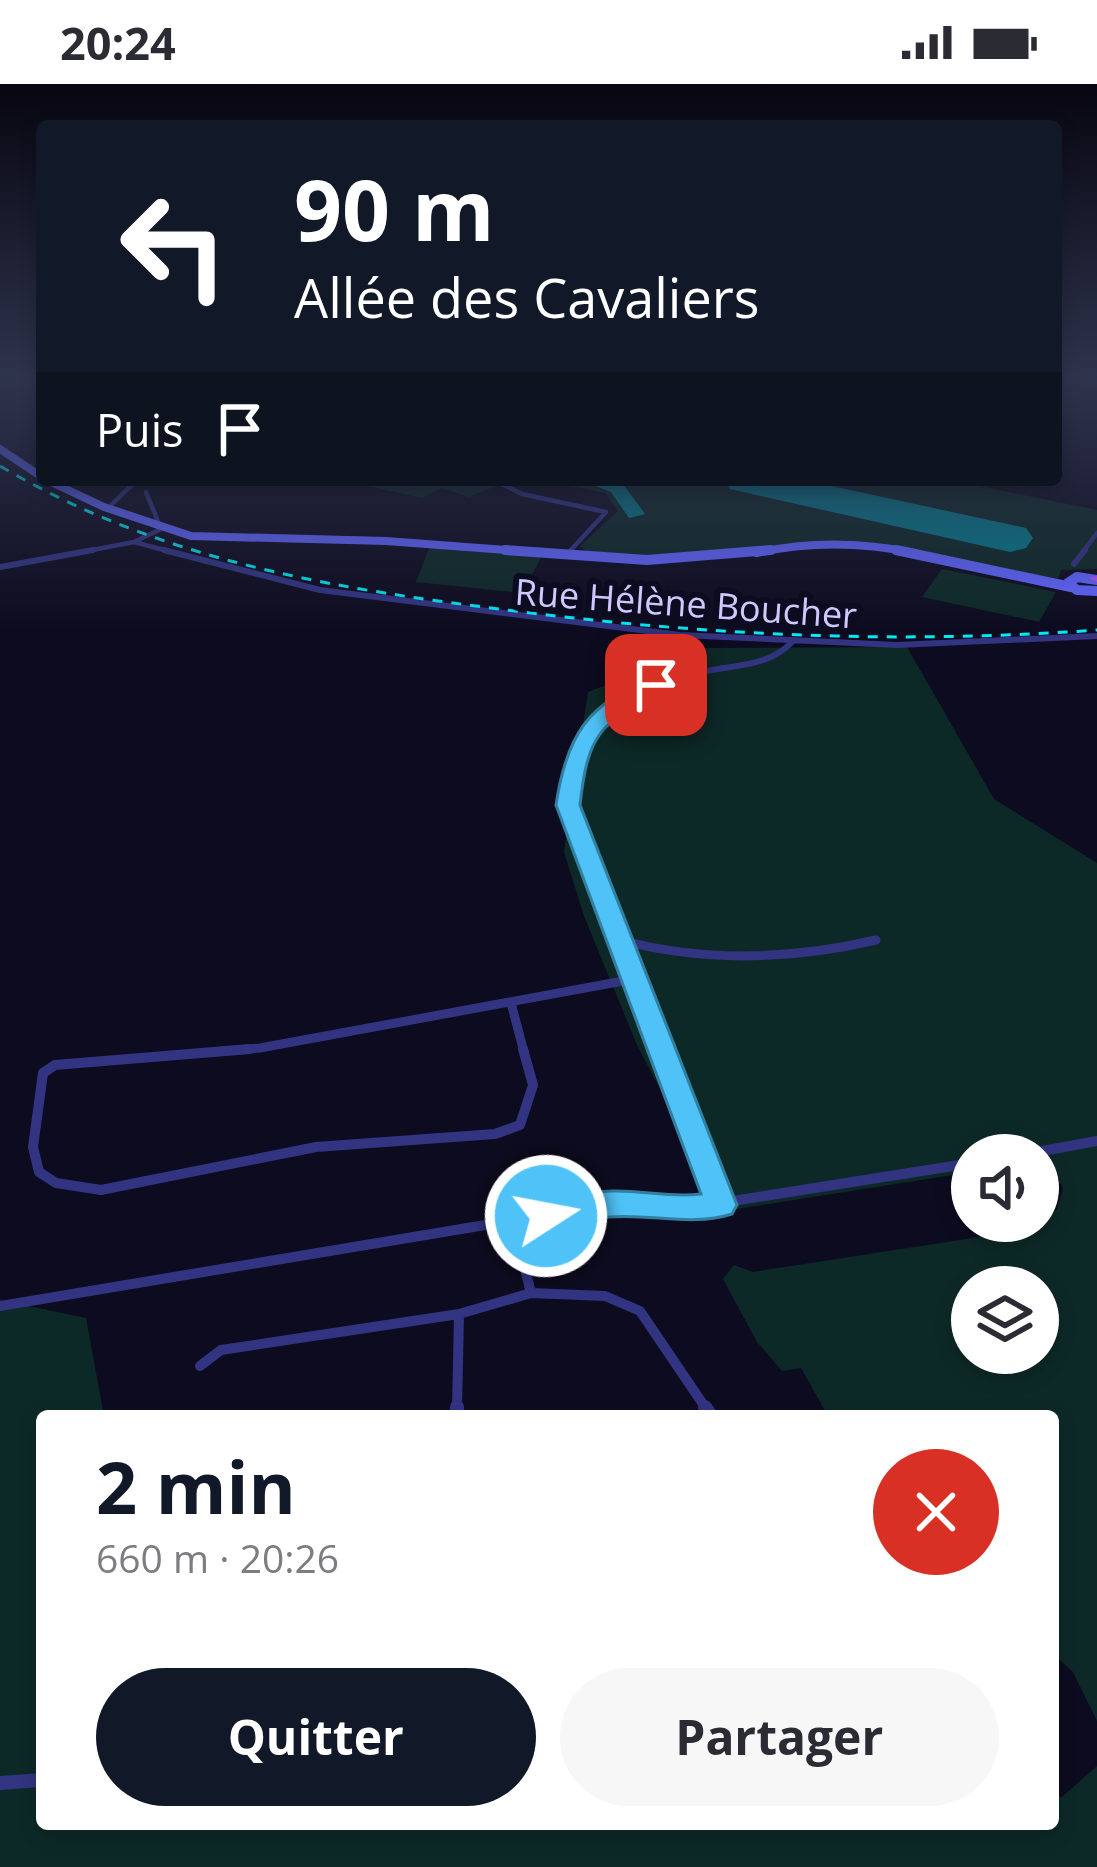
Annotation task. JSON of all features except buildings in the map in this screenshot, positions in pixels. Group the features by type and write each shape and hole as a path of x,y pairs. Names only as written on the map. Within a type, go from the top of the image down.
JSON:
{"street":[{"path":"61,486 161,529 214,538 568,551 663,560 747,555 808,543 907,551 1052,583 1094,585"},
{"path":"107,509 131,486"},
{"path":"506,486 522,494 606,512 568,551"},
{"path":"146,492 161,529"},
{"path":"0,567 134,542 161,529"},
{"path":"1070,582 1074,564 1097,533"},
{"name":"Rue Hélène Boucher","path":"134,542 320,590 473,613 680,635 897,645 1097,636"},
{"path":"1074,564 1094,585"},
{"path":"721,1205 568,805 574,761 583,737 633,695 683,676 766,662 792,642"},
{"path":"619,940 752,957 876,940"},
{"path":"511,1003 532,1096 520,1125 494,1134 316,1147 101,1190 56,1183 40,1172 33,1148 44,1073 55,1065 260,1048 634,979"},
{"path":"1059,1148 1097,1142"},
{"path":"0,1306 611,1204 676,1210 951,1167"},
{"path":"513,1222 531,1293"},
{"path":"200,1366 221,1350 459,1314 531,1293 605,1296 640,1311 707,1410"},
{"path":"458,1410 459,1314"},
{"path":"0,1784 36,1781"}],"green space":[{"path":"369,486 496,486 469,497 442,488 422,498"},
{"path":"571,486 979,486 1097,510 1097,569 1061,570 1058,579 846,540 655,559 586,551 580,546 618,511 605,493"},
{"path":"430,546 544,552 522,593 416,582"},
{"path":"942,569 1056,592 1039,622 922,597"},
{"path":"907,647 994,799 1097,863 1097,1721 1073,1672 1059,1659 1059,1410 825,1410 801,1368 782,1371 757,1342 723,1279 734,1265 753,1272 951,1241 1059,1242 1063,1188 1059,1134 951,1134 951,1175 724,1211 637,1045 584,916 564,852 588,692 705,648"},
{"path":"0,1300 86,1318 103,1410 36,1410 36,1830 1059,1830 1059,1796 1097,1766 1097,1867 0,1867"}],"taxiway":[{"path":"610,486 617,488 636,514"}],"runway":[{"path":"772,486 1010,538"}],"railway":[{"path":"0,466 36,485"},
{"path":"38,486 125,526 253,567 454,603 738,632 881,637 1097,630"}],"route":[{"path":"546,1216 611,1204 676,1210 721,1205 568,805 574,761 583,737 615,707 656,685"}]}
